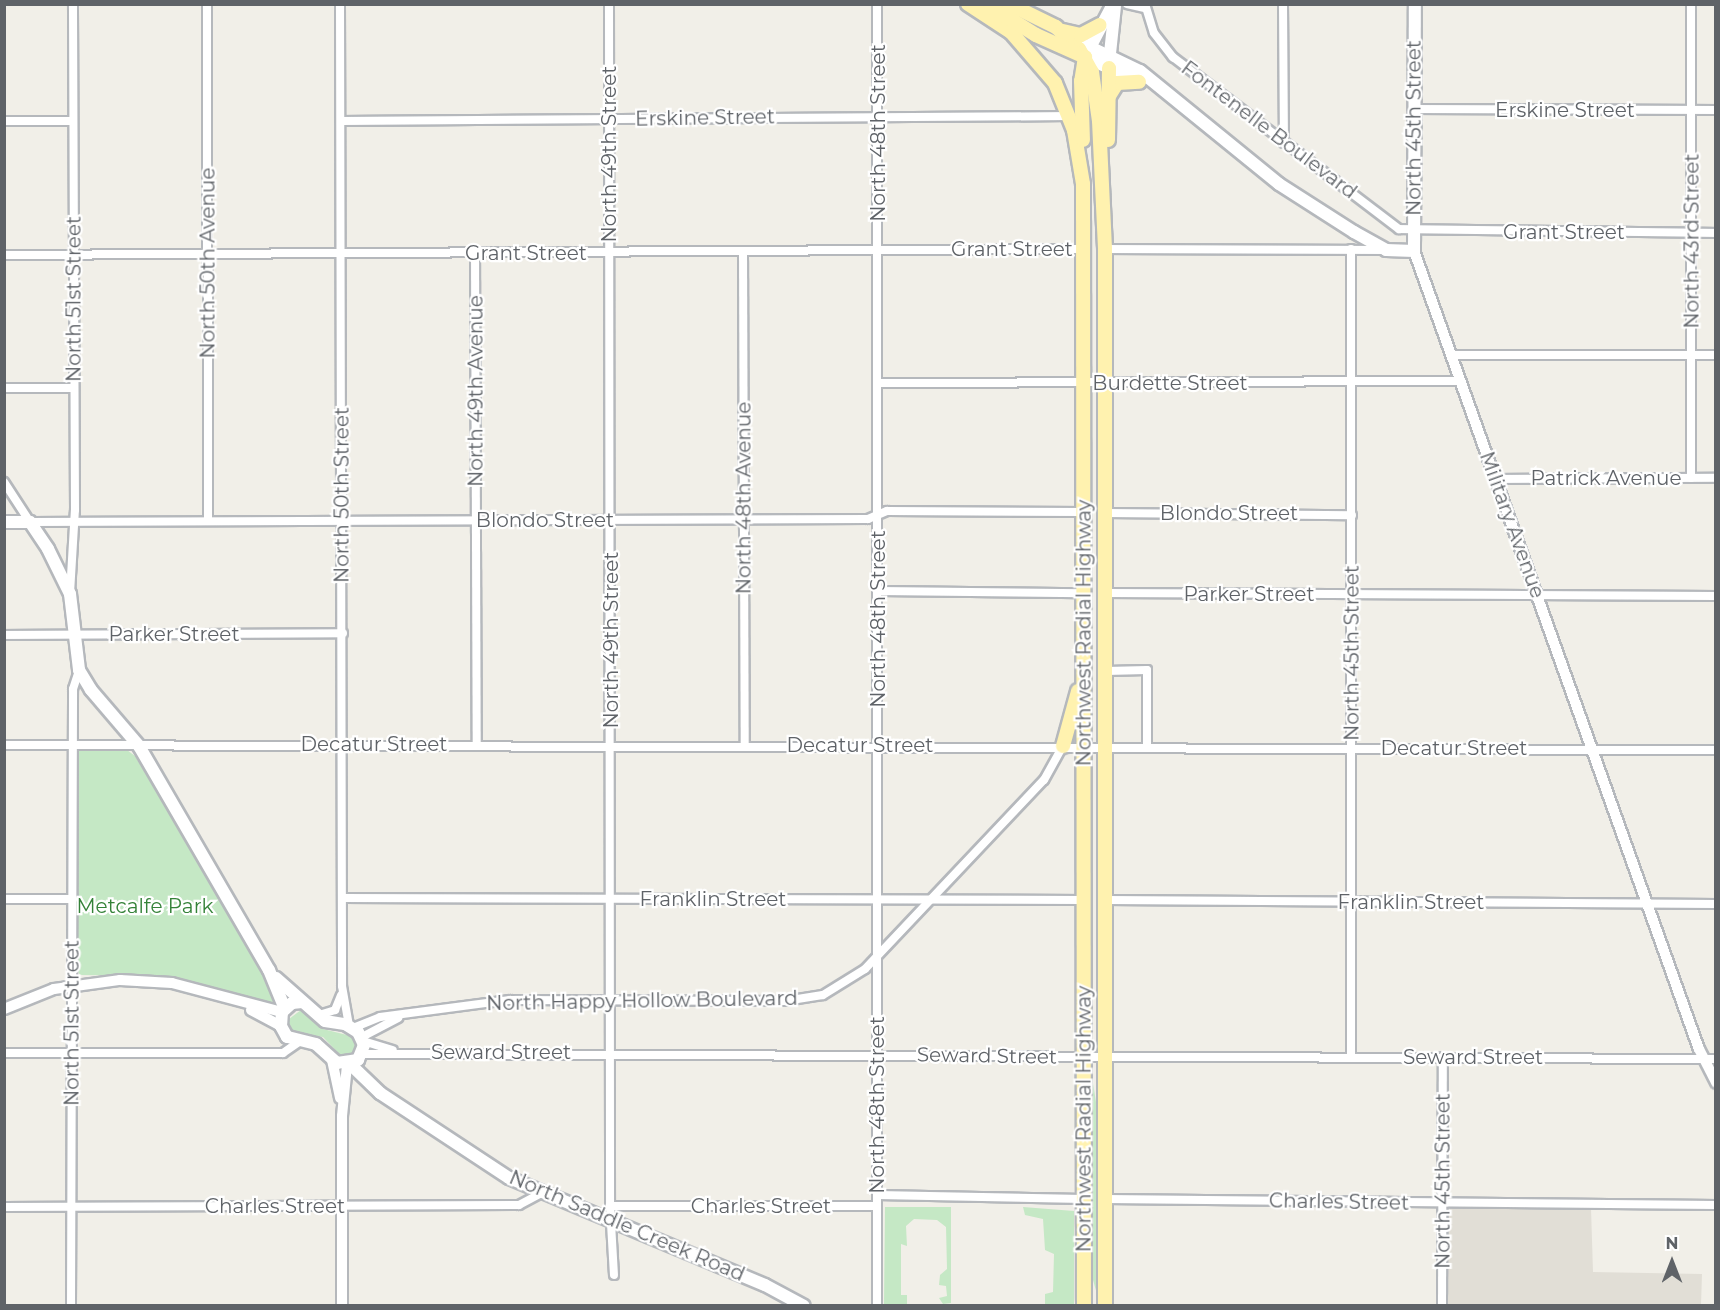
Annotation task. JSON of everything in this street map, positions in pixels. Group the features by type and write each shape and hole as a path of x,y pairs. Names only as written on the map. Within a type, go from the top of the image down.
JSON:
{"main road":[{"name":"Northwest Radial Highway","path":"968,4 998,21 1035,56 1054,83 1070,116 1083,184 1084,1305"},
{"path":"986,4 1036,35 1140,71 1279,184 1386,250 1414,250"},
{"name":"Northwest Radial Highway","path":"1009,4 1061,31 1087,53 1095,84 1104,199 1107,900 1105,1305"},
{"path":"1083,184 1081,81 1087,53 1114,4"},
{"path":"1104,199 1109,62 1114,4"},
{"name":"North 45th Street","path":"1414,250 1415,4"},
{"path":"1061,31 1082,35 1100,26"},
{"path":"1109,62 1140,82 1163,92"},
{"path":"1109,96 1117,83 1140,82"},
{"name":"Blondo Street","path":"4,522 30,522"},
{"path":"30,522 70,594 79,670 91,690 139,746 269,970 284,1010 282,1029 299,1042 321,1046 332,1060 356,1046 302,1002 269,970"},
{"path":"1063,746 1084,660"},
{"path":"284,1010 302,1002"},
{"name":"North Saddle Creek Road","path":"356,1046 394,1101 506,1176 765,1285 804,1305"}],"street":[{"name":"North 51st Street","path":"70,594 74,521 73,4"},
{"name":"North 50th Avenue","path":"207,4 208,521"},
{"name":"North 50th Street","path":"340,4 342,986 356,1046 342,1116"},
{"name":"North 49th Street","path":"609,4 610,1206 614,1275"},
{"name":"North 48th Street","path":"877,1305 878,4"},
{"name":"Fontenelle Boulevard","path":"1127,4 1145,6 1154,33 1173,57 1399,229 1413,231"},
{"path":"1283,4 1284,143"},
{"name":"North 43rd Street","path":"1691,4 1691,478"},
{"name":"Erskine Street","path":"1415,109 1716,110"},
{"name":"Erskine Street","path":"341,121 1070,116"},
{"path":"4,121 73,120"},
{"name":"Grant Street","path":"1413,231 1716,233"},
{"name":"Grant Street","path":"4,255 1083,249"},
{"path":"1105,249 1386,250"},
{"name":"North 45th Street","path":"1351,1056 1352,249"},
{"name":"Military Avenue","path":"1414,250 1703,1059 1716,1083"},
{"name":"North 48th Avenue","path":"743,251 745,745"},
{"name":"North 49th Avenue","path":"475,254 477,744"},
{"path":"1452,355 1716,355"},
{"name":"Burdette Street","path":"878,383 1461,381"},
{"path":"4,388 74,388"},
{"name":"Patrick Avenue","path":"1496,478 1716,478"},
{"path":"4,482 30,522"},
{"name":"Blondo Street","path":"30,522 868,519 887,511 1083,512"},
{"name":"Blondo Street","path":"1106,513 1352,515"},
{"path":"879,591 1084,593"},
{"name":"Parker Street","path":"1106,593 1716,596"},
{"name":"Parker Street","path":"4,634 343,633"},
{"name":"North 51st Street","path":"71,1305 73,689 79,670"},
{"path":"1106,671 1147,670 1147,746"},
{"name":"Decatur Street","path":"4,745 878,745 1716,750"},
{"name":"North Happy Hollow Boulevard","path":"356,1046 401,1016 491,1001 804,1000 843,986 878,955 1044,780 1063,746"},
{"name":"Franklin Street","path":"342,898 1084,900"},
{"path":"4,899 73,899"},
{"name":"Franklin Street","path":"1107,900 1716,904"},
{"path":"4,1009 36,995 72,986 120,980 161,981 234,1002 284,1010"},
{"name":"North 50th Street","path":"320,1015 335,1010 342,986"},
{"path":"234,1002 282,1029 283,1046 272,1053"},
{"path":"4,1053 272,1053 287,1052 299,1042"},
{"name":"Seward Street","path":"356,1046 402,1052 1716,1059"},
{"name":"North 45th Street","path":"1442,1305 1443,1057"},
{"name":"North 50th Street","path":"332,1060 342,1116 342,1305"},
{"name":"Charles Street","path":"4,1207 519,1205 542,1193"},
{"path":"877,1195 1084,1199"},
{"name":"Charles Street","path":"1106,1199 1716,1205"},
{"name":"Charles Street","path":"610,1206 877,1206"}],"shaded area":[{"path":"1451,1207 1591,1208 1593,1272 1702,1274 1701,1305 1447,1306 1447,1213"}],"green space":[{"name":"Metcalfe Park","path":"78,749 127,750 135,756 277,993 281,1003 275,1008 168,976 80,975 77,970"},
{"path":"301,1010 309,1013 323,1029 355,1037 358,1047 354,1055 342,1057 323,1037 295,1034 289,1029 289,1019"},
{"path":"1091,1070 1098,1115 1097,1294 1091,1273"},
{"path":"885,1207 951,1207 951,1303 943,1304 939,1298 947,1296 946,1286 939,1285 940,1275 947,1269 946,1227 937,1220 914,1219 906,1226 907,1246 901,1244 901,1295 907,1295 907,1305 884,1305"},
{"path":"1023,1207 1074,1211 1074,1305 1045,1305 1045,1294 1053,1292 1054,1254 1045,1250 1043,1219 1025,1215"}]}
